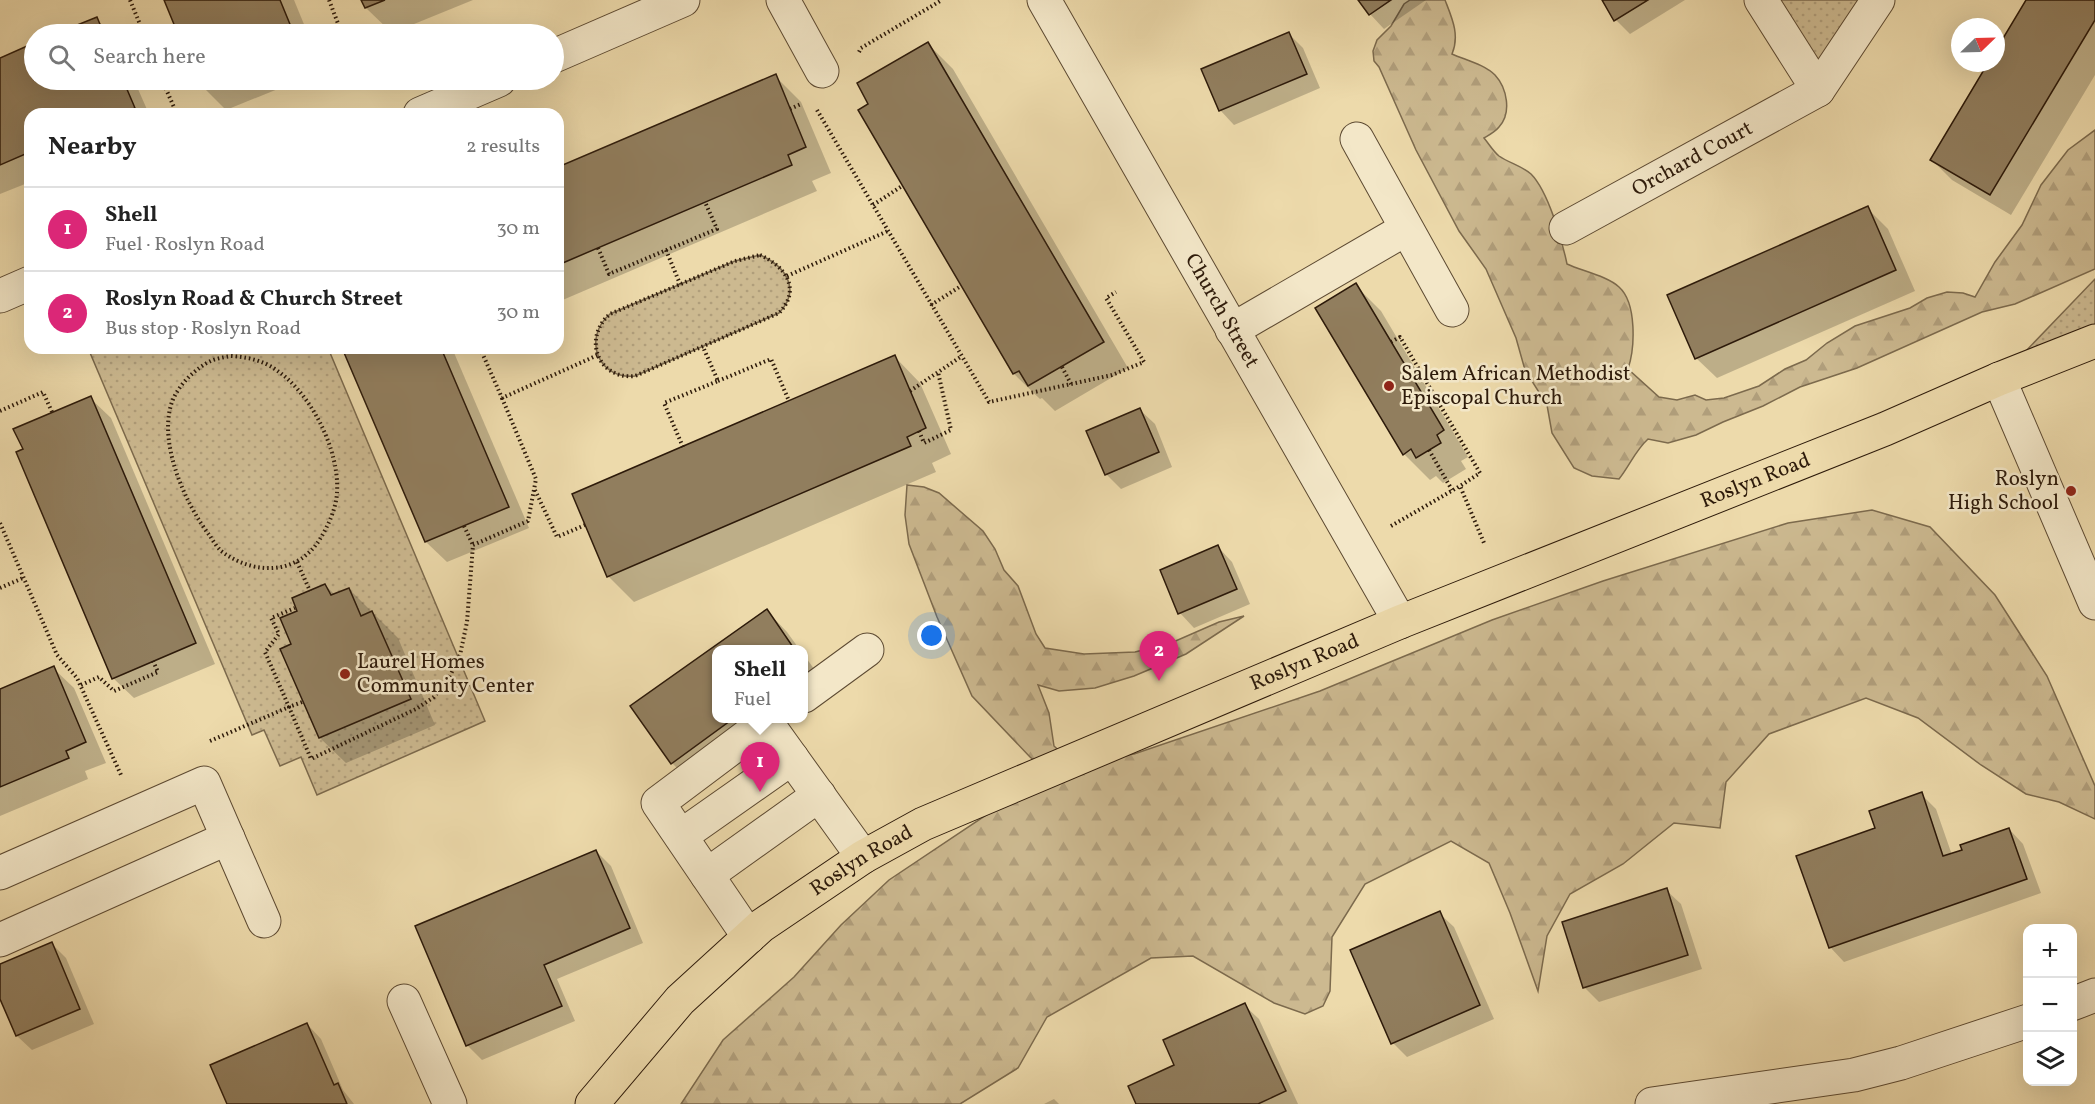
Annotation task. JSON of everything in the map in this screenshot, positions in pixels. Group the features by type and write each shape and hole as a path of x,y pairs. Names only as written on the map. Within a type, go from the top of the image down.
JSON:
{"main road":[{"name":"Roslyn Road","path":"592,1104 680,1000 761,926 863,857 923,824 1400,622 1885,429 1999,379 2095,341"}],"street":[{"path":"564,52 683,0"},
{"path":"783,0 816,85"},
{"name":"Church Street","path":"1044,0 1400,622"},
{"path":"1761,0 1818,90"},
{"name":"Orchard Court","path":"1566,228 1818,90 1878,0"},
{"path":"434,108 476,90"},
{"path":"1357,139 1452,310"},
{"path":"1232,330 1406,229"},
{"path":"0,296 24,286"},
{"path":"1999,379 2095,603"},
{"path":"808,693 867,650"},
{"path":"748,937 658,802 765,723"},
{"path":"771,723 792,758 863,857"},
{"path":"681,836 792,758"},
{"path":"0,873 204,783 264,921"},
{"path":"707,874 819,795"},
{"path":"0,940 228,838"},
{"path":"2077,1002 2095,995"},
{"path":"404,1001 450,1104"},
{"path":"1652,1104 1854,1076 2023,1023"}],"path":[{"path":"130,0 140,24"},
{"path":"329,0 338,24"},
{"path":"857,56 861,48 942,0"},
{"path":"790,109 816,85"},
{"path":"166,90 174,108"},
{"path":"816,109 989,402 1112,375 1144,362 1106,298 1116,292"},
{"path":"873,205 902,186"},
{"path":"598,248 609,274 717,229 705,202"},
{"path":"787,276 888,231"},
{"path":"666,250 680,284"},
{"path":"760,255 780,266 787,276 790,287 789,297 779,313 635,376 625,377 617,374 603,364 598,355 595,342 597,330 601,321 610,314 735,261 760,255"},
{"path":"931,305 961,286"},
{"path":"1356,546 1480,473 1400,337 1391,342"},
{"path":"703,347 718,381"},
{"path":"473,545 528,521 536,479 483,354"},
{"path":"502,398 598,355"},
{"path":"231,356 252,358 272,367 291,382 311,408 329,440 336,467 337,495 328,525 315,547 297,562 281,568 262,568 240,561 220,550 200,523 186,498 168,432 171,405 181,387 195,372 213,360 231,356"},
{"path":"910,392 962,356"},
{"path":"682,447 664,403 771,359 789,401"},
{"path":"1062,367 1071,384"},
{"path":"919,431 924,443 951,430 938,372"},
{"path":"0,411 43,392 52,412"},
{"path":"1429,450 1452,490"},
{"path":"1460,486 1484,543"},
{"path":"534,489 557,537 585,525"},
{"path":"0,523 57,655 81,685 123,778"},
{"path":"296,608 271,618 279,634 265,652 311,759 416,709 434,697 449,678 460,655 467,622 473,545 464,526"},
{"path":"297,562 310,591"},
{"path":"0,588 23,578"},
{"path":"81,685 99,677 114,691 158,672 153,661"},
{"path":"206,743 302,702"}],"green space":[{"path":"1410,0 1445,0 1455,33 1452,54 1485,68 1499,80 1505,93 1506,115 1497,129 1484,138 1499,156 1527,171 1537,182 1554,216 1567,264 1614,283 1625,294 1632,314 1633,326 1628,369 1659,397 1677,400 1695,395 1706,400 1724,398 1759,386 1785,369 1806,360 1827,343 1855,326 1910,308 1927,298 1947,292 1963,293 1975,297 1995,262 2022,225 2041,185 2068,150 2095,130 2095,269 2015,304 1982,312 1857,368 1800,387 1696,435 1668,443 1648,439 1619,479 1592,476 1574,468 1552,433 1547,405 1525,370 1516,338 1486,269 1459,231 1416,150 1379,67 1374,61 1373,51 1377,40 1391,26 1404,4"},
{"path":"1761,0 1878,0 1818,90"},
{"path":"760,255 777,265 788,279 789,295 779,313 635,376 622,375 603,364 596,345 597,334 610,314 735,261"},
{"path":"2095,279 2095,341 1999,379"},
{"path":"91,354 331,354 485,721 317,795 301,757 280,766 264,730 252,735"},
{"path":"907,485 924,487 939,493 983,531 995,549 1004,570 1018,586 1036,634 1045,648 1084,654 1135,652 1171,643 1219,622 1244,616 1186,654 1134,676 1095,688 1059,691 1038,685 1049,713 1054,746 1072,763 1134,754 1320,691 1492,620 1603,581 1788,523 1872,510 1930,527 1995,595 2047,676 2095,786 2095,819 2059,802 2026,794 1981,765 1918,718 1866,698 1769,734 1726,782 1720,828 1674,823 1623,864 1570,894 1547,936 1538,991 1489,863 1451,841 1365,884 1332,937 1330,991 1323,1006 1305,1014 1274,1003 1193,956 1151,958 1047,1017 1018,1068 960,1104 681,1104 723,1040 794,977 841,925 889,880 1049,773 1030,757 972,696 937,617 909,544 905,515"}],"building":[{"path":"164,0 280,0 290,24 174,24"},
{"path":"361,0 385,0 365,8"},
{"path":"1358,0 1391,0 1369,15"},
{"path":"1602,0 1648,0 1614,21"},
{"path":"2026,0 2095,0 2095,20 1990,195 1930,160 1983,72 2005,72 2005,35"},
{"path":"97,17 100,24 80,24"},
{"path":"1289,32 1307,74 1219,111 1201,69"},
{"path":"928,42 1104,342 1028,386 1019,371 1013,374 858,110 868,104 857,83"},
{"path":"24,47 24,90 127,90 135,108 24,108 24,155 0,165 0,58"},
{"path":"776,74 806,147 788,155 792,165 564,262 564,164"},
{"path":"1868,206 1896,270 1695,359 1667,295"},
{"name":"Salem African Methodist Episcopal Church","path":"1356,283 1444,430 1437,435 1441,443 1416,458 1411,449 1403,455 1315,308"},
{"path":"345,354 444,354 509,507 425,542"},
{"path":"895,355 926,428 907,437 911,446 607,577 572,494"},
{"path":"91,396 196,643 112,679 16,452 23,449 13,429"},
{"path":"1140,408 1159,452 1105,475 1086,431"},
{"path":"1218,545 1237,589 1178,614 1160,570"},
{"name":"Laurel Homes Community Center","path":"325,584 331,595 349,588 361,616 372,611 411,699 319,738 280,649 291,644 280,618 297,611 292,598"},
{"path":"767,609 792,645 716,645"},
{"path":"712,648 712,723 727,723 671,764 630,706"},
{"path":"54,666 86,742 66,751 69,758 0,787 0,689"},
{"path":"1922,792 1943,856 1962,850 1960,845 2009,828 2027,879 1829,948 1796,856 1875,828 1869,811"},
{"path":"596,850 630,928 544,965 562,1006 466,1046 415,926"},
{"path":"1667,888 1688,955 1583,988 1562,922"},
{"path":"1440,911 1480,1005 1391,1044 1350,950"},
{"path":"52,942 80,1009 16,1036 0,999 0,964"},
{"path":"1245,1003 1286,1091 1258,1104 1136,1104 1128,1086 1174,1065 1163,1040"},
{"path":"307,1023 334,1085 338,1083 347,1104 227,1104 210,1065"}],"place":[{"name":"Salem African Methodist Episcopal Church","path":"1389,386"},
{"name":"Roslyn High School","path":"2071,491"},
{"name":"Laurel Homes Community Center","path":"345,674"},
{"name":"Roslyn Road & Church Street","path":"1159,681"},
{"name":"Shell","path":"760,792"}]}
